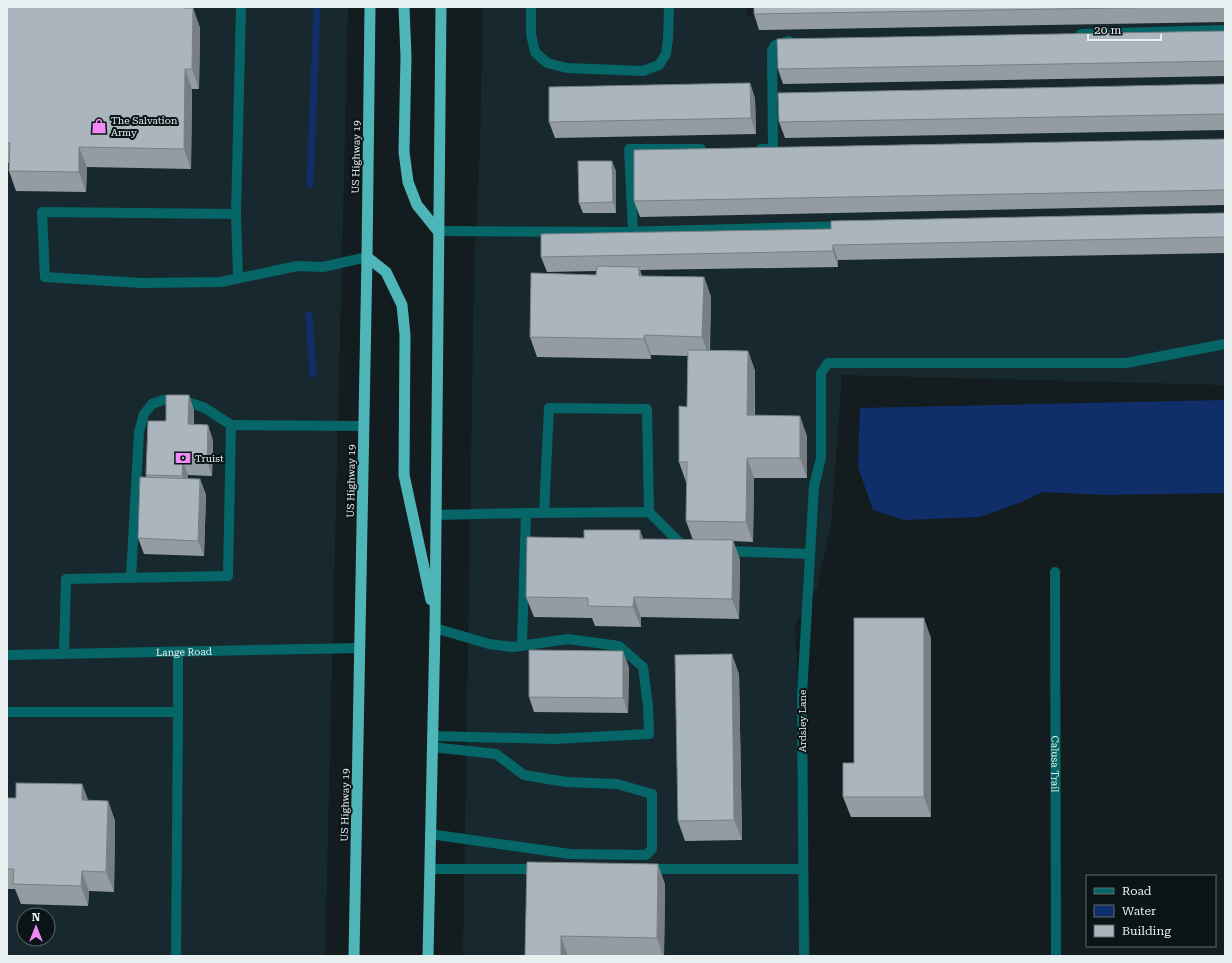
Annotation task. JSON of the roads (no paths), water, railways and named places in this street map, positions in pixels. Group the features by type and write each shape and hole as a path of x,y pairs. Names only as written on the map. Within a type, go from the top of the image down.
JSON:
{"highway":[{"name":"US Highway 19","path":"354,956 367,257 370,7"},
{"path":"404,7 406,57 404,152 408,182 417,205 438,231"},
{"path":"428,956 435,624 441,7"},
{"path":"367,257 386,272 402,305 405,335 404,475 435,624"}],"street":[{"path":"238,278 236,214 241,7"},
{"path":"531,7 531,34 535,52 547,63 567,68 643,71 659,65 666,54 669,7"},
{"path":"1073,34 1225,30"},
{"path":"749,149 777,149 776,94 772,51 775,45 786,41 802,41"},
{"path":"633,231 629,149 709,149"},
{"path":"236,214 42,212 45,277 141,283 221,282 297,266 323,267 367,257"},
{"path":"438,231 633,231 854,225"},
{"name":"Ardsley Lane","path":"804,956 802,695 814,486 821,458 821,373 828,363 1126,362 1225,344"},
{"path":"131,577 139,432 144,414 152,404 163,400 185,401 205,408 232,425 364,426"},
{"path":"544,513 549,408 647,409 649,512 683,548 691,548"},
{"path":"64,654 66,579 228,576 232,425"},
{"path":"436,515 649,512"},
{"path":"522,645 526,513"},
{"path":"715,550 810,554"},
{"name":"Calusa Trail","path":"1055,572 1056,956"},
{"path":"432,741 649,734 648,706 643,667 619,646 568,638 513,647 489,644 435,624"},
{"name":"Lange Road","path":"7,655 360,648"},
{"path":"176,956 178,652"},
{"path":"7,712 178,712"},
{"path":"430,834 570,854 646,855 652,849 652,794 617,784 566,782 524,775 496,754 432,741"},
{"path":"430,869 550,869"},
{"path":"637,869 803,869"}],"water":[{"path":"1225,400 1225,493 1105,495 1043,492 1019,503 980,517 904,520 873,510 858,467 860,408"}],"waterway":[{"path":"310,184 317,7"},
{"path":"309,315 313,374"}],"place":[{"name":"The Salvation Army","path":"99,126"},
{"name":"Truist","path":"183,458"}]}
